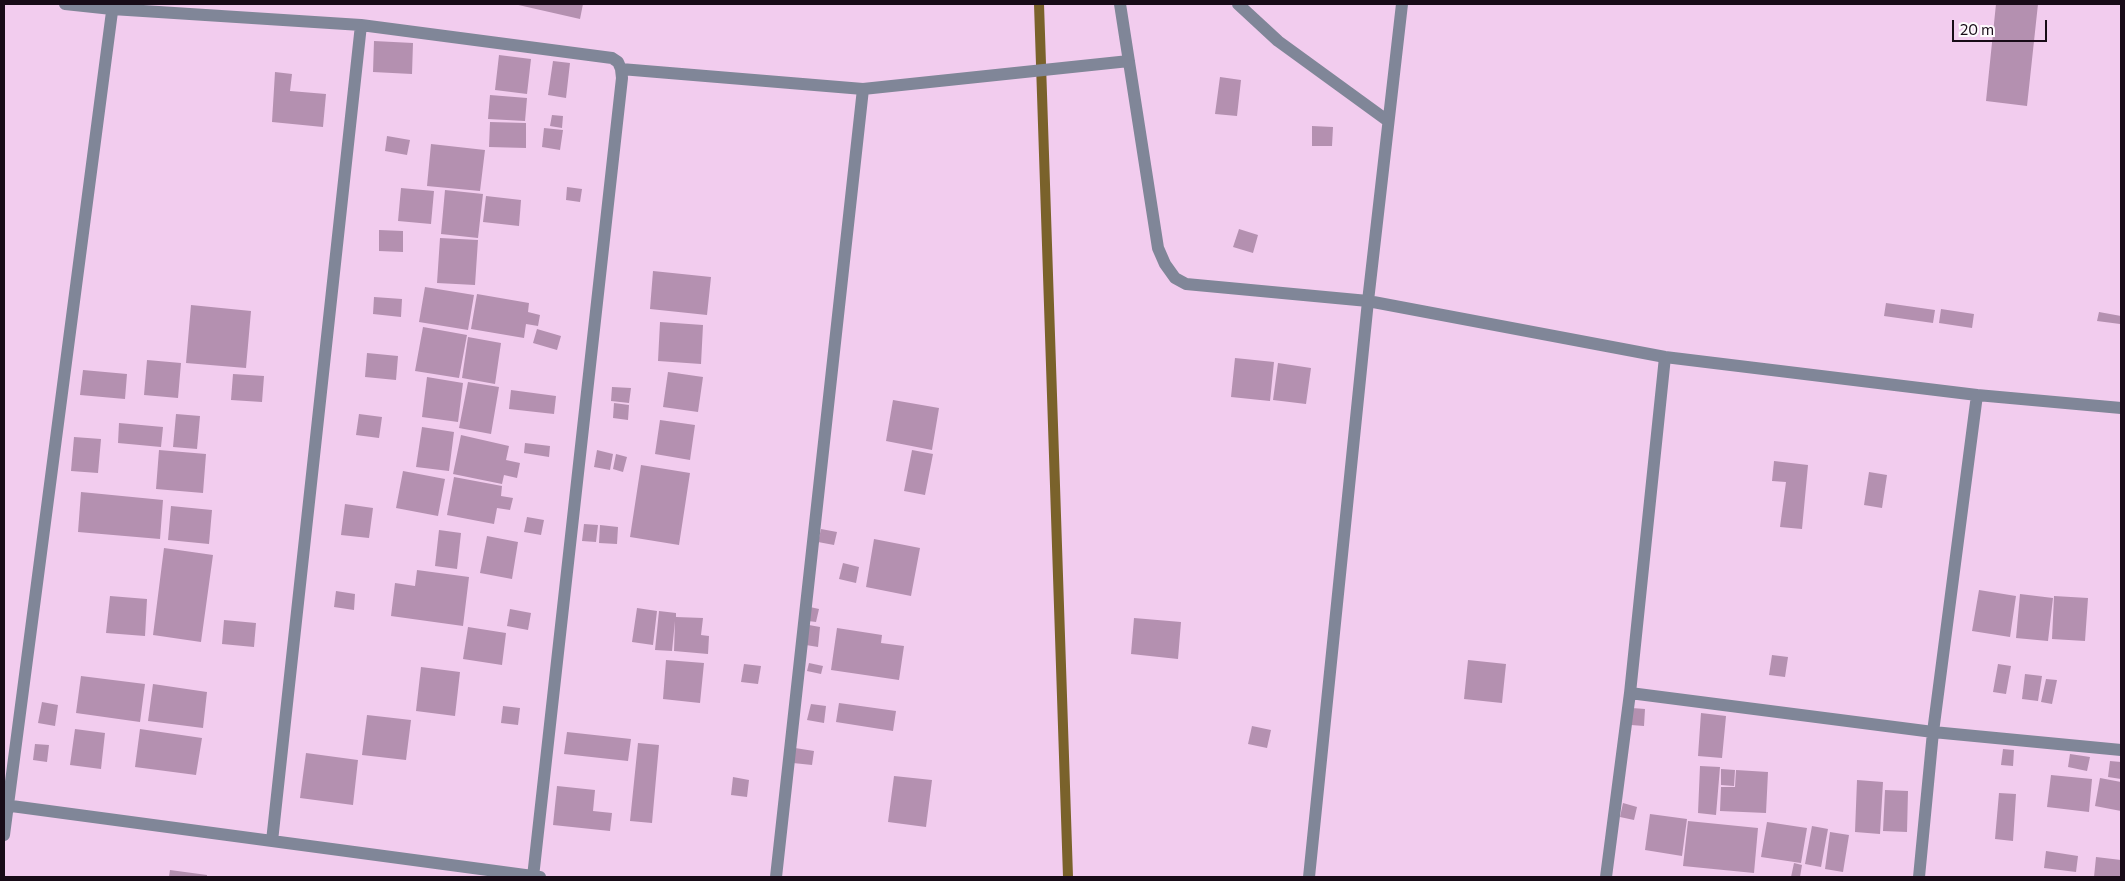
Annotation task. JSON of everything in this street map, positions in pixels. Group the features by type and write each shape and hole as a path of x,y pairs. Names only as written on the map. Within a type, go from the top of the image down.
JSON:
{"street":[{"path":"6,805 535,877 622,70 618,62 612,58 361,25 65,4"},
{"path":"1120,4 1158,248 1165,264 1175,278 1186,284 1368,301 1665,357 1977,395 2121,408"},
{"path":"1238,4 1278,41 1388,121"},
{"path":"1309,877 1368,301 1402,4"},
{"path":"4,836 6,805 112,6"},
{"path":"272,841 361,25"},
{"path":"622,70 863,88 1129,61"},
{"path":"776,877 863,88"},
{"path":"1606,877 1630,693 1665,357"},
{"path":"1920,877 1933,732 1977,395"},
{"path":"1630,693 1933,732 2121,750"}],"building":[{"path":"514,4 583,4 580,19"},
{"path":"1996,4 2038,4 2027,106 1986,101"},
{"path":"374,41 413,43 412,74 373,72"},
{"path":"499,55 531,59 527,94 495,90"},
{"path":"553,61 570,63 566,98 548,95"},
{"path":"275,72 292,74 290,91 326,94 323,127 272,122"},
{"path":"1220,77 1241,80 1237,116 1215,114"},
{"path":"490,95 527,98 525,121 488,119"},
{"path":"552,115 563,116 562,128 550,126"},
{"path":"490,122 526,123 526,148 489,147"},
{"path":"1312,126 1333,127 1332,146 1312,146"},
{"path":"544,128 563,130 560,150 542,147"},
{"path":"387,136 410,140 407,155 385,151"},
{"path":"431,144 485,150 480,191 427,186"},
{"path":"567,187 582,189 580,202 566,200"},
{"path":"401,188 434,191 431,224 398,221"},
{"path":"445,190 483,194 478,238 441,234"},
{"path":"486,196 521,200 519,226 483,222"},
{"path":"1239,229 1258,235 1253,253 1233,247"},
{"path":"379,230 403,231 403,252 379,251"},
{"path":"440,238 478,240 475,285 437,283"},
{"path":"653,271 711,277 707,315 650,309"},
{"path":"425,287 474,295 468,330 419,322"},
{"path":"477,294 529,303 528,312 540,315 538,326 526,324 524,338 471,329"},
{"path":"374,297 402,299 401,317 373,314"},
{"path":"1886,303 1935,310 1933,323 1884,316"},
{"path":"191,305 251,311 246,368 186,363"},
{"path":"1941,309 1974,314 1972,328 1939,323"},
{"path":"2099,312 2121,316 2120,324 2097,321"},
{"path":"660,322 703,325 701,364 658,361"},
{"path":"423,327 467,335 459,378 415,371"},
{"path":"537,329 561,336 557,350 533,343"},
{"path":"468,337 501,343 495,384 462,378"},
{"path":"367,353 398,356 396,380 365,377"},
{"path":"1235,358 1274,362 1270,401 1231,397"},
{"path":"147,360 181,363 178,398 144,395"},
{"path":"1278,363 1311,368 1306,404 1273,400"},
{"path":"83,370 127,374 125,399 80,395"},
{"path":"668,372 703,377 698,412 663,407"},
{"path":"233,374 264,376 262,402 231,400"},
{"path":"427,377 463,383 458,422 422,417"},
{"path":"468,382 499,387 491,434 459,428"},
{"path":"612,387 631,388 629,403 611,401"},
{"path":"511,390 556,396 554,414 509,409"},
{"path":"893,400 939,408 932,450 886,441"},
{"path":"614,403 629,405 628,420 613,418"},
{"path":"176,414 200,416 197,449 173,447"},
{"path":"359,414 382,417 379,438 356,435"},
{"path":"660,420 695,425 690,460 655,454"},
{"path":"119,423 163,427 161,447 118,443"},
{"path":"422,427 454,432 449,471 416,467"},
{"path":"461,435 509,446 506,460 520,463 517,478 504,475 502,484 453,474"},
{"path":"74,437 101,439 98,473 71,471"},
{"path":"525,443 550,446 549,457 524,453"},
{"path":"159,450 206,454 203,493 156,489"},
{"path":"597,450 613,454 610,470 594,467"},
{"path":"912,450 933,454 925,495 904,491"},
{"path":"616,454 627,457 623,472 613,469"},
{"path":"1774,461 1808,465 1802,529 1780,527 1786,482 1772,481"},
{"path":"641,465 690,473 679,545 630,537"},
{"path":"403,471 445,479 438,516 396,508"},
{"path":"1869,472 1887,475 1882,508 1864,505"},
{"path":"454,477 502,486 501,496 513,498 510,510 497,508 494,524 447,515"},
{"path":"81,492 163,500 160,539 78,532"},
{"path":"345,504 373,508 369,538 341,535"},
{"path":"171,506 212,510 209,544 168,540"},
{"path":"527,517 544,520 541,535 524,532"},
{"path":"584,524 598,525 596,542 582,541"},
{"path":"600,525 618,527 617,544 599,543"},
{"path":"821,529 837,532 834,545 818,542"},
{"path":"439,530 461,533 457,569 435,566"},
{"path":"487,536 518,542 512,579 480,573"},
{"path":"874,539 920,548 911,596 866,587"},
{"path":"164,548 213,555 201,642 153,635"},
{"path":"843,563 859,567 856,583 839,579"},
{"path":"417,570 469,577 463,626 391,616 395,583 415,586"},
{"path":"1979,590 2016,596 2010,637 1972,631"},
{"path":"336,591 355,594 354,610 334,607"},
{"path":"2020,594 2053,598 2048,641 2016,638"},
{"path":"110,596 147,599 145,636 106,633"},
{"path":"2054,596 2088,598 2085,641 2052,639"},
{"path":"810,607 819,609 816,622 808,621"},
{"path":"637,608 657,611 653,645 632,642"},
{"path":"510,609 531,613 528,630 507,626"},
{"path":"659,611 676,613 676,617 703,618 701,635 709,636 708,654 674,651 675,621 672,651 655,650"},
{"path":"1134,618 1181,622 1178,659 1131,654"},
{"path":"224,620 256,623 254,647 222,644"},
{"path":"809,625 820,627 818,647 806,645"},
{"path":"468,627 506,633 502,665 463,659"},
{"path":"837,628 882,635 881,643 904,646 899,680 831,670"},
{"path":"1772,655 1788,657 1785,677 1769,675"},
{"path":"666,660 704,663 700,703 663,699"},
{"path":"1468,660 1506,664 1502,703 1464,699"},
{"path":"809,663 823,666 821,674 807,671"},
{"path":"744,664 761,666 758,684 741,682"},
{"path":"1998,664 2011,666 2006,694 1993,692"},
{"path":"421,667 460,672 455,716 416,711"},
{"path":"2025,674 2042,676 2038,701 2022,699"},
{"path":"81,676 145,684 140,722 76,713"},
{"path":"2046,679 2057,680 2052,704 2041,702"},
{"path":"153,684 207,692 203,728 148,721"},
{"path":"42,702 58,705 55,726 38,723"},
{"path":"839,703 896,711 893,731 836,722"},
{"path":"811,704 826,706 824,723 807,720"},
{"path":"503,706 520,708 518,725 501,723"},
{"path":"1632,708 1645,709 1644,726 1631,725"},
{"path":"1701,713 1726,716 1722,758 1698,756"},
{"path":"367,715 411,720 406,760 362,755"},
{"path":"1252,726 1271,730 1267,748 1248,744"},
{"path":"75,729 105,733 101,769 70,765"},
{"path":"140,729 202,738 196,775 135,767"},
{"path":"567,732 631,739 628,761 564,754"},
{"path":"638,743 659,745 652,823 630,821"},
{"path":"35,744 49,745 47,762 33,760"},
{"path":"795,748 814,751 812,765 793,763"},
{"path":"2003,749 2014,750 2013,766 2001,765"},
{"path":"306,753 358,760 353,805 300,798"},
{"path":"2070,754 2090,757 2087,771 2068,767"},
{"path":"2110,761 2121,762 2121,779 2108,777"},
{"path":"1700,766 1720,767 1716,815 1698,813"},
{"path":"1721,769 1735,770 1734,786 1721,785"},
{"path":"1736,770 1768,772 1766,813 1720,811 1721,787 1735,787"},
{"path":"2051,775 2092,779 2089,812 2047,807"},
{"path":"894,776 932,780 926,827 888,822"},
{"path":"733,777 749,780 747,797 731,795"},
{"path":"2100,778 2121,782 2121,811 2095,806"},
{"path":"1857,780 1883,782 1880,834 1855,832"},
{"path":"557,786 595,790 593,811 612,813 610,831 553,825"},
{"path":"1885,790 1908,791 1907,832 1883,831"},
{"path":"1999,793 2016,794 2013,841 1995,839"},
{"path":"1623,803 1637,807 1634,820 1620,817"},
{"path":"1650,814 1687,819 1682,856 1645,850"},
{"path":"1688,821 1758,828 1754,873 1683,866"},
{"path":"1767,822 1807,828 1801,863 1761,857"},
{"path":"1812,826 1828,829 1821,867 1805,864"},
{"path":"1830,832 1849,835 1843,872 1825,869"},
{"path":"2046,851 2078,856 2076,872 2044,868"},
{"path":"2096,857 2121,860 2121,877 2094,877"},
{"path":"1794,863 1802,865 1800,877 1791,877"},
{"path":"170,870 207,875 207,877 169,877"}],"waterway":[{"path":"1039,4 1068,877"}]}
